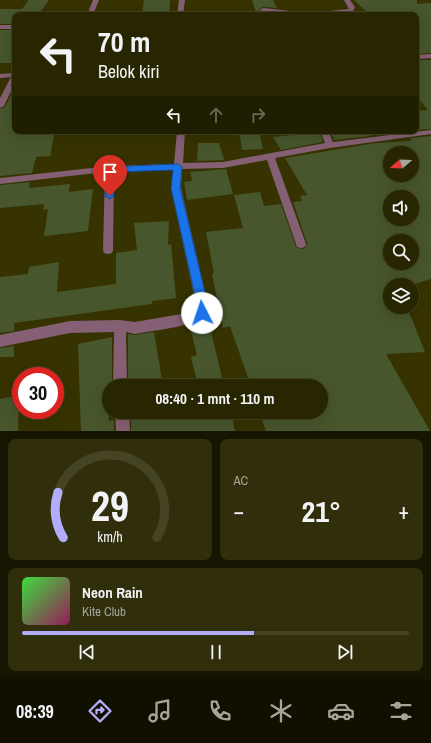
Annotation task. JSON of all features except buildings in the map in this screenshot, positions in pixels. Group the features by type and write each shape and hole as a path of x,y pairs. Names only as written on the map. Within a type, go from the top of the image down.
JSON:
{"street":[{"path":"91,12 96,0"},
{"path":"180,12 182,0"},
{"path":"335,12 351,10 352,7 347,0"},
{"path":"263,10 282,12"},
{"path":"0,27 12,27"},
{"path":"419,57 431,56"},
{"path":"0,76 12,76"},
{"path":"0,106 12,82"},
{"path":"419,134 431,132"},
{"path":"0,341 70,327 120,326 135,328 183,320 195,317 202,313 204,309 176,188 181,134"},
{"path":"325,134 330,145"},
{"path":"0,181 110,169 223,165 330,145 415,134"},
{"path":"270,157 301,244"},
{"path":"108,250 110,169"},
{"path":"120,326 120,379"},
{"path":"122,419 123,431"}],"route":[{"path":"110,196 110,169 178,167 176,188 204,309 202,313"}]}
